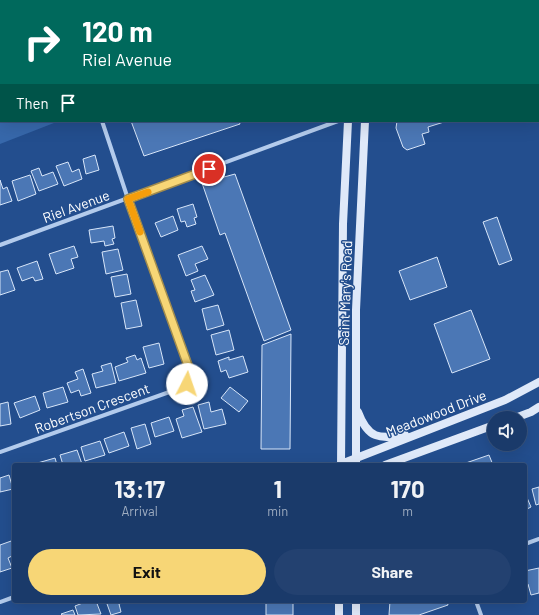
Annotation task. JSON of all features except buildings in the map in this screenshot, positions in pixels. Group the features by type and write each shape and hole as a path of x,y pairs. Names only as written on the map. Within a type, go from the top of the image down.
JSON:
{"main road":[{"name":"Saint Mary's Road","path":"340,463 343,224 348,122"},
{"name":"Saint Mary's Road","path":"356,462 356,310 365,122"},
{"name":"Meadowood Drive","path":"356,462 422,433 505,400 539,382"},
{"path":"356,406 362,424 369,433 380,437 396,437 422,433"},
{"path":"527,414 539,407"},
{"path":"391,463 487,429"},
{"path":"339,603 339,615"},
{"path":"356,603 356,615"}],"street":[{"path":"102,122 128,199"},
{"name":"Riel Avenue","path":"0,245 335,122"},
{"name":"Robertson Crescent","path":"0,452 187,384 190,371 128,199"},
{"path":"527,543 539,539"},
{"path":"0,602 12,598"},
{"path":"477,603 481,615"}],"shaded area":[{"path":"0,122 56,122 0,144"}],"slow traffic":[{"path":"140,232 128,199 148,192"}],"route":[{"path":"187,384 190,371 128,199 209,169"}]}
